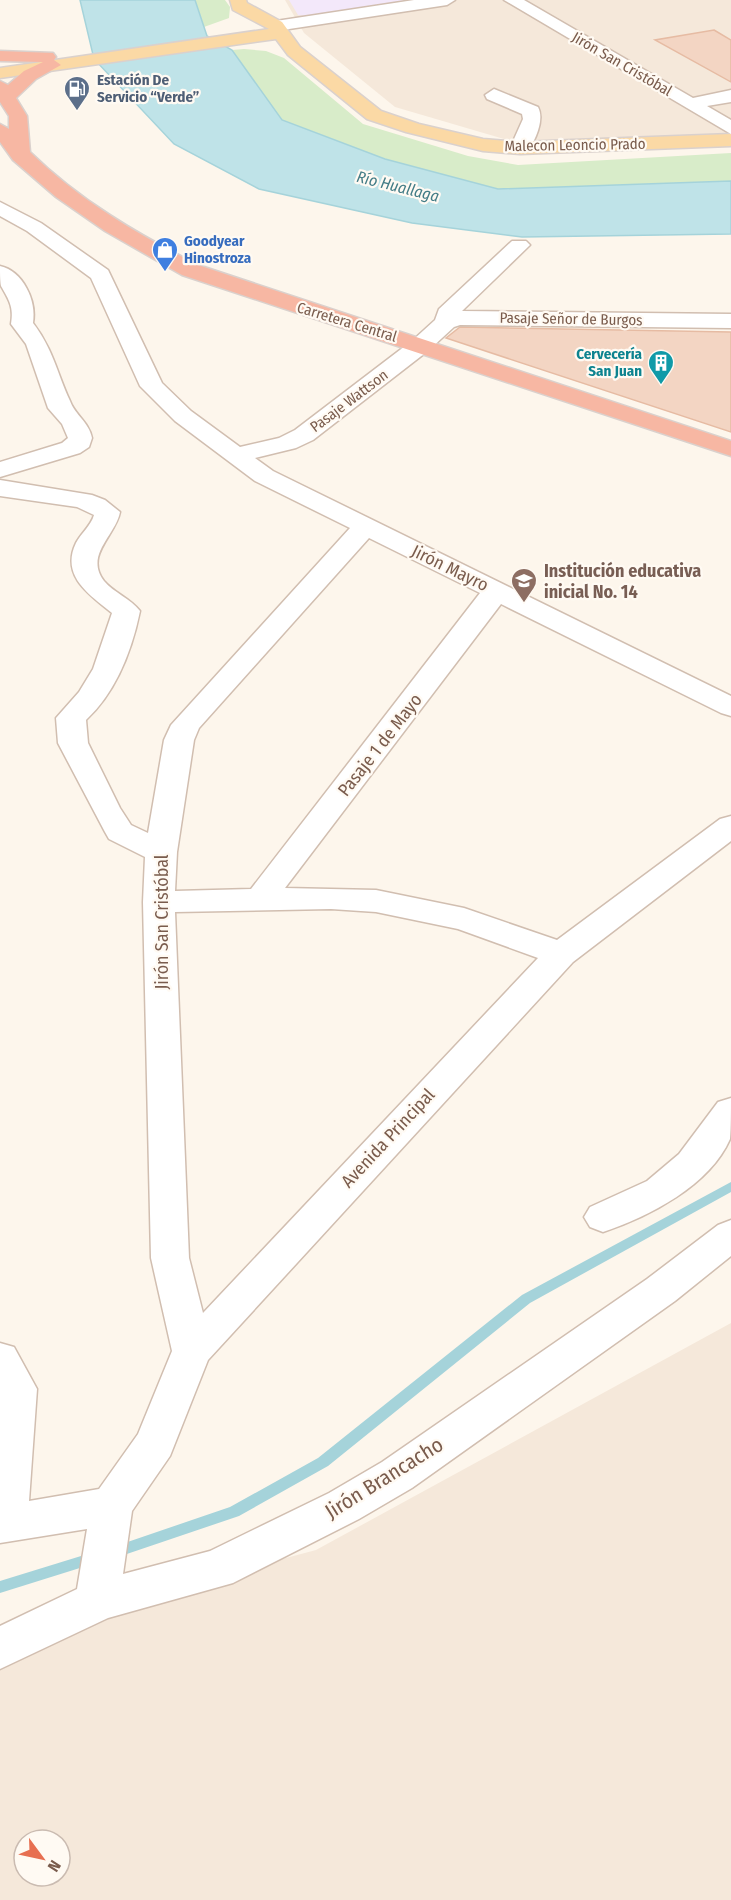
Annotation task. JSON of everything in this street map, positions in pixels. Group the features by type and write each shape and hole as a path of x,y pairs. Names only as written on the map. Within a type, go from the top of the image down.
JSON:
{"highway":[{"path":"0,56 58,60"},
{"path":"20,156 18,116 3,92 58,60"},
{"name":"Carretera Central","path":"0,130 20,156 69,196 130,240 190,270 266,297 421,345 731,448"}],"main road":[{"path":"238,0 239,6 274,27"},
{"name":"Malecon Leoncio Prado","path":"259,0 274,27 294,51 374,115 483,145 520,148 731,140"},
{"path":"0,62 58,60 220,40 274,27"},
{"path":"220,40 294,51"},
{"path":"0,73 58,60"}],"street":[{"path":"274,27 447,0"},
{"name":"Jirón San Cristóbal","path":"512,0 731,128"},
{"path":"494,95 531,111 532,119 520,148"},
{"path":"690,104 731,96"},
{"name":"Jirón Mayro","path":"0,208 34,227 100,275 152,386 183,416 264,476 731,707"},
{"path":"421,345 446,322 447,314 519,245"},
{"path":"0,272 24,302 26,311 22,324 37,343 60,408 68,413 81,437 80,442 71,448 0,470"},
{"name":"Pasaje Señor de Burgos","path":"446,322 458,318 731,321"},
{"name":"Pasaje Wattson","path":"237,455 287,443 304,435 421,345"},
{"path":"0,488 28,495 88,502 107,512 106,521 93,537 84,556 88,580 96,590 126,611 124,625 95,694 71,718 70,728 73,742 105,808 120,832 161,852"},
{"name":"Jirón San Cristóbal","path":"192,1351 170,1258 159,902 161,852 179,740 186,725 365,527"},
{"name":"Pasaje 1 de Mayo","path":"261,898 497,590"},
{"name":"Avenida Principal","path":"100,1594 110,1516 154,1443 192,1351 561,954 731,826"},
{"path":"159,902 331,897 376,901 464,919 561,954"},
{"path":"603,1217 660,1191 692,1164 731,1111"},
{"name":"Jirón Brancacho","path":"0,1648 100,1594 218,1569 344,1506 397,1475 652,1297 731,1235"},
{"path":"0,1359 17,1389 3,1523 110,1516"}],"shaded area":[{"path":"285,0 731,0 731,137 518,143 395,107 304,33"},
{"path":"289,0 429,0 312,17 298,15"},
{"path":"731,1323 731,1900 0,1900 0,1634 316,1550"}],"green space":[{"path":"195,0 225,0 230,7 229,18 204,27"},
{"path":"232,50 266,51 284,58 363,124 468,156 518,165 731,153 731,181 498,189 385,159 282,120"}],"water":[{"name":"Río Huallaga","path":"80,0 195,0 207,36 232,50 282,120 385,159 498,189 731,181 731,234 522,237 412,223 259,189 174,144 94,59"}],"building":[{"path":"714,30 731,40 731,82 655,40"},
{"name":"Cervecería San Juan","path":"460,327 731,332 731,432 446,338"}],"waterway":[{"path":"115,1552 234,1512 323,1462 526,1299 731,1187"},
{"path":"0,1587 94,1558"}],"place":[{"name":"Estación De Servicio “Verde”","path":"77,112"},
{"name":"Goodyear Hinostroza","path":"165,273"},
{"name":"Cervecería San Juan","path":"661,386"},
{"name":"Institución educativa inicial No. 14","path":"524,604"}]}
